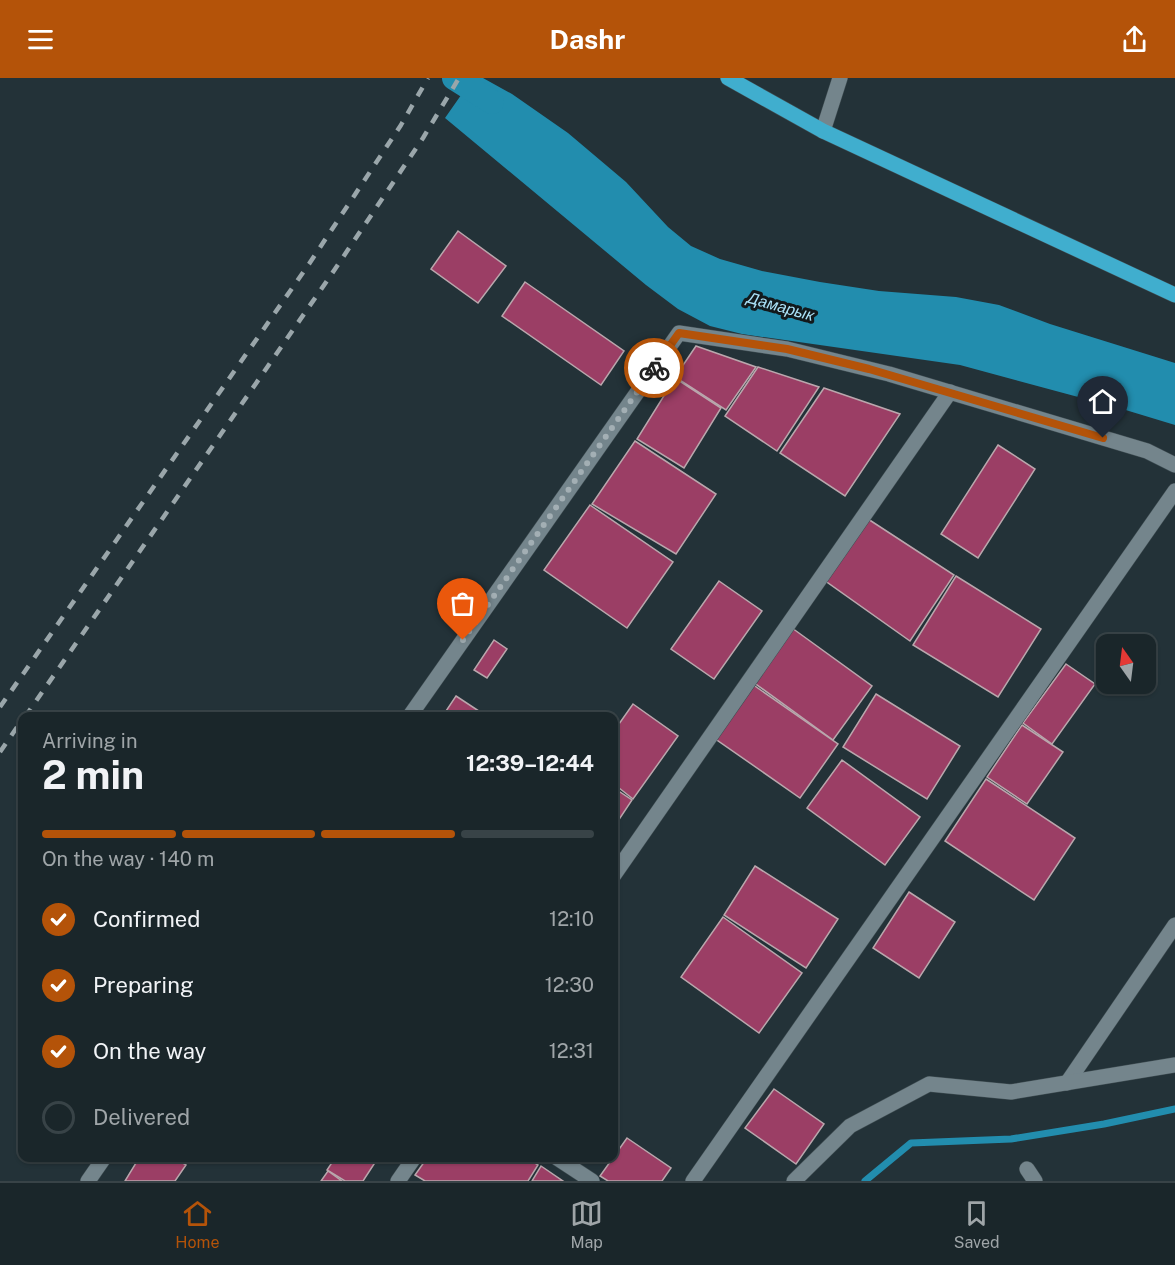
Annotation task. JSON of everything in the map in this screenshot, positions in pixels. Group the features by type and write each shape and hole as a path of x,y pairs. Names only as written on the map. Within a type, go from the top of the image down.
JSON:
{"main road":[{"path":"733,79 823,131 1175,295"}],"street":[{"path":"823,131 840,78"},
{"path":"413,712 679,333 787,349 889,374 1147,451 1175,465"},
{"path":"618,869 950,392"},
{"path":"693,1181 1175,490"},
{"path":"1066,1083 1175,925"},
{"path":"794,1181 850,1126 929,1084 1011,1092 1175,1065"},
{"path":"88,1181 101,1162"},
{"path":"398,1181 411,1162"},
{"path":"564,1162 592,1181"}],"water":[{"path":"473,78 483,78 512,94 568,133 626,182 668,227 691,246 720,259 762,271 820,282 879,291 956,297 999,305 1050,324 1175,363 1175,425 960,365 742,334 710,326 678,309 646,285 445,118"}],"building":[{"path":"458,231 506,266 478,303 431,269"},
{"path":"525,282 624,351 601,385 502,316"},
{"path":"696,346 756,367 726,410 675,377"},
{"path":"758,367 819,387 777,451 725,416"},
{"path":"675,378 721,408 684,468 637,439"},
{"path":"824,388 900,414 845,496 780,453"},
{"path":"635,441 716,494 676,554 592,504"},
{"path":"998,445 1035,469 978,558 941,534"},
{"path":"590,505 673,562 627,628 544,570"},
{"path":"868,519 954,575 910,641 824,580"},
{"path":"956,576 1041,629 998,697 913,645"},
{"path":"719,581 762,611 714,679 671,649"},
{"path":"792,628 872,686 833,740 753,682"},
{"path":"494,640 507,649 487,678 474,670"},
{"path":"1066,664 1095,684 1052,744 1023,723"},
{"path":"752,684 838,744 800,798 714,738"},
{"path":"876,694 960,746 927,799 843,747"},
{"path":"456,696 480,712 445,712"},
{"path":"633,704 678,736 633,799 618,787 618,725"},
{"path":"1022,725 1063,752 1027,804 987,777"},
{"path":"842,760 920,817 885,865 807,808"},
{"path":"986,779 1075,838 1034,900 945,841"},
{"path":"618,791 632,800 618,821"},
{"path":"755,866 838,919 806,968 724,915"},
{"path":"909,892 955,922 919,978 873,948"},
{"path":"723,917 802,973 759,1033 681,977"},
{"path":"774,1089 824,1124 796,1164 745,1128"},
{"path":"627,1138 671,1168 662,1181 608,1181 600,1176 610,1162 618,1162 618,1151"},
{"path":"137,1162 181,1162 186,1165 175,1181 125,1181"},
{"path":"332,1162 375,1162 363,1181 345,1181 327,1170"},
{"path":"424,1162 533,1162 538,1165 528,1181 425,1181 415,1175"},
{"path":"541,1166 563,1181 532,1181"},
{"path":"328,1171 342,1181 321,1181"}],"waterway":[{"name":"Дамарык","path":"454,78 492,102"},
{"path":"865,1181 911,1143 1011,1139 1104,1124 1175,1109"}],"railway":[{"path":"0,707 309,264 401,125 428,78"},
{"path":"28,712 331,275 423,138 459,78"},
{"path":"0,752 18,726"}],"way so far":[{"path":"463,640 654,368"}],"route":[{"path":"654,368 679,333 787,349 889,374 1103,438"}]}
